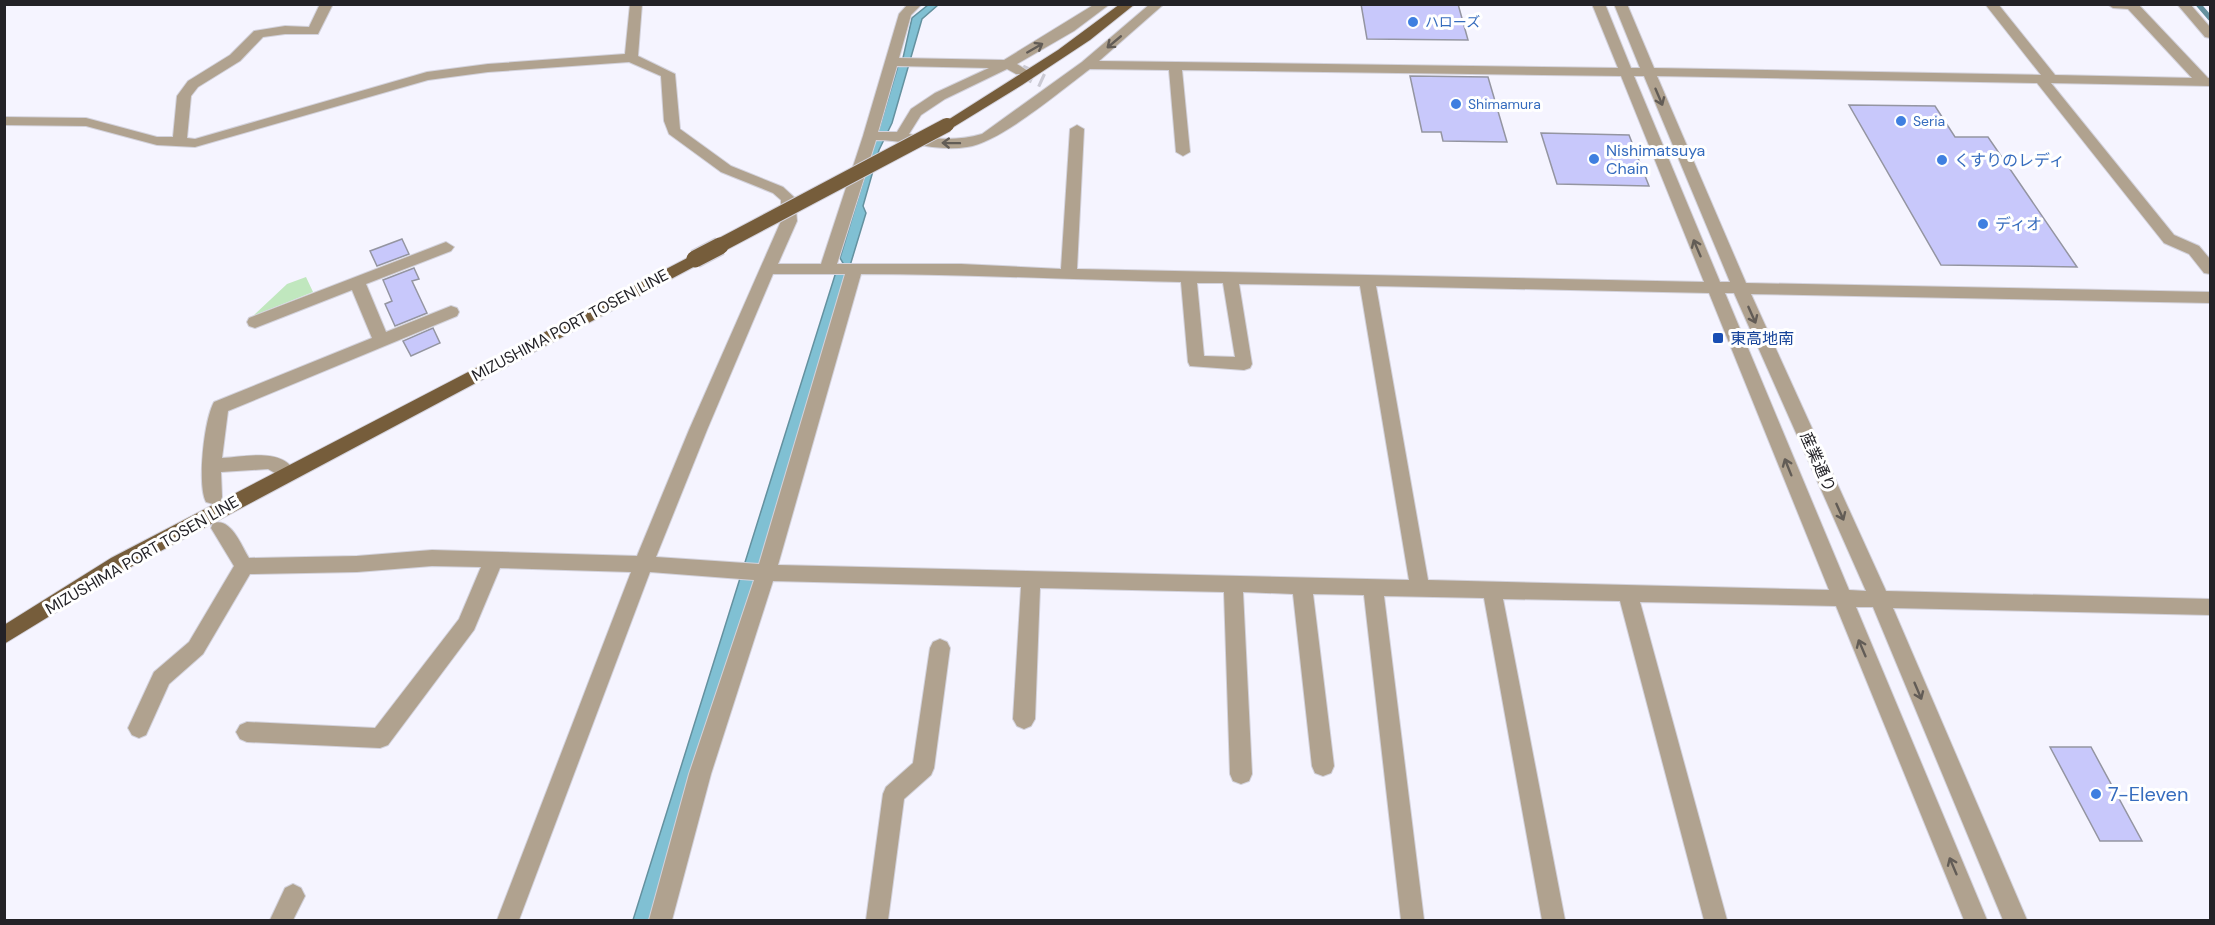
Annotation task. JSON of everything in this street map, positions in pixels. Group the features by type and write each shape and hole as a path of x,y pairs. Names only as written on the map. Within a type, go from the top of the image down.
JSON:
{"main road":[{"name":"MIZUSHIMA PORT TOSEN LINE","path":"4,636 118,564 947,125 1077,45 1129,4"}],"street":[{"path":"180,143 183,96 194,84 235,58 259,34 285,30 313,31 327,4"},
{"path":"631,58 636,4"},
{"path":"827,269 870,136 905,14 916,4"},
{"path":"901,136 916,112 940,96 1007,64 1069,28 1104,4"},
{"path":"870,136 901,136 930,143 966,143 987,137 1087,65 1158,4"},
{"name":"産業通り","path":"1598,4 1975,921"},
{"name":"産業通り","path":"1620,4 1740,288 1880,600 2015,921"},
{"path":"1991,4 2169,239 2194,250 2211,269"},
{"path":"2114,4 2132,6 2207,82"},
{"path":"2183,4 2211,34"},
{"path":"4,121 86,123 157,141 195,143 427,76 499,67 631,58 668,74 671,121 674,131 726,169 778,190 788,198 789,221 722,368 643,564 508,921"},
{"path":"890,62 1007,64 1021,70"},
{"path":"1087,65 1624,71 2207,82"},
{"path":"1175,67 1183,152"},
{"path":"1043,81 1056,88"},
{"path":"1069,274 1077,129"},
{"path":"255,322 446,247"},
{"path":"660,921 700,774 766,573 855,268"},
{"path":"768,269 960,269 1230,278 2211,297"},
{"path":"1189,277 1196,362 1244,364 1230,278"},
{"path":"1367,281 1420,589"},
{"path":"357,282 381,341"},
{"path":"213,497 211,466 220,407 451,312"},
{"path":"211,466 272,462 287,473"},
{"path":"220,528 244,566"},
{"path":"244,566 357,564 432,558 494,559 643,564 766,573 2211,607"},
{"path":"247,732 380,738 467,624 494,559"},
{"path":"139,728 162,678 196,648 244,566"},
{"path":"1023,719 1031,580"},
{"path":"1233,585 1241,774"},
{"path":"1302,586 1323,766"},
{"path":"1373,588 1412,921"},
{"path":"1492,591 1553,921"},
{"path":"1629,594 1715,921"},
{"path":"877,921 894,794 923,768 940,648"},
{"path":"281,921 293,896"}],"green space":[{"path":"306,277 313,292 253,316 287,284"}],"water":[{"path":"928,5 938,5 922,19 892,123 879,150 863,206 866,213 741,624 661,877 650,920 633,920 835,275 843,263 840,258 898,66 903,58 912,18"}],"building":[{"name":"ハローズ","path":"1361,4 1458,4 1468,40 1367,39"},
{"name":"Shimamura","path":"1410,76 1488,77 1507,142 1443,141 1441,132 1422,132"},
{"path":"1849,105 1935,106 1955,137 1988,137 2077,267 1941,265"},
{"name":"Nishimatsuya Chain","path":"1541,133 1629,135 1649,186 1557,184"},
{"path":"402,239 409,254 377,266 370,251"},
{"path":"414,268 419,279 412,281 427,313 395,326 385,304 392,301 383,280"},
{"path":"433,328 440,343 411,356 403,341"},
{"name":"7-Eleven","path":"2050,747 2091,747 2142,841 2100,841"}],"waterway":[{"path":"2198,4 2210,18"}],"tunnel":[{"path":"1021,71 1043,81"}],"place":[{"name":"ハローズ","path":"1413,22"},
{"name":"Shimamura","path":"1456,104"},
{"name":"Seria","path":"1901,121"},
{"name":"Nishimatsuya Chain","path":"1594,159"},
{"name":"くすりのレディ","path":"1942,160"},
{"name":"ディオ","path":"1983,224"},
{"name":"東高地南","path":"1718,338"},
{"name":"7-Eleven","path":"2096,794"}]}
